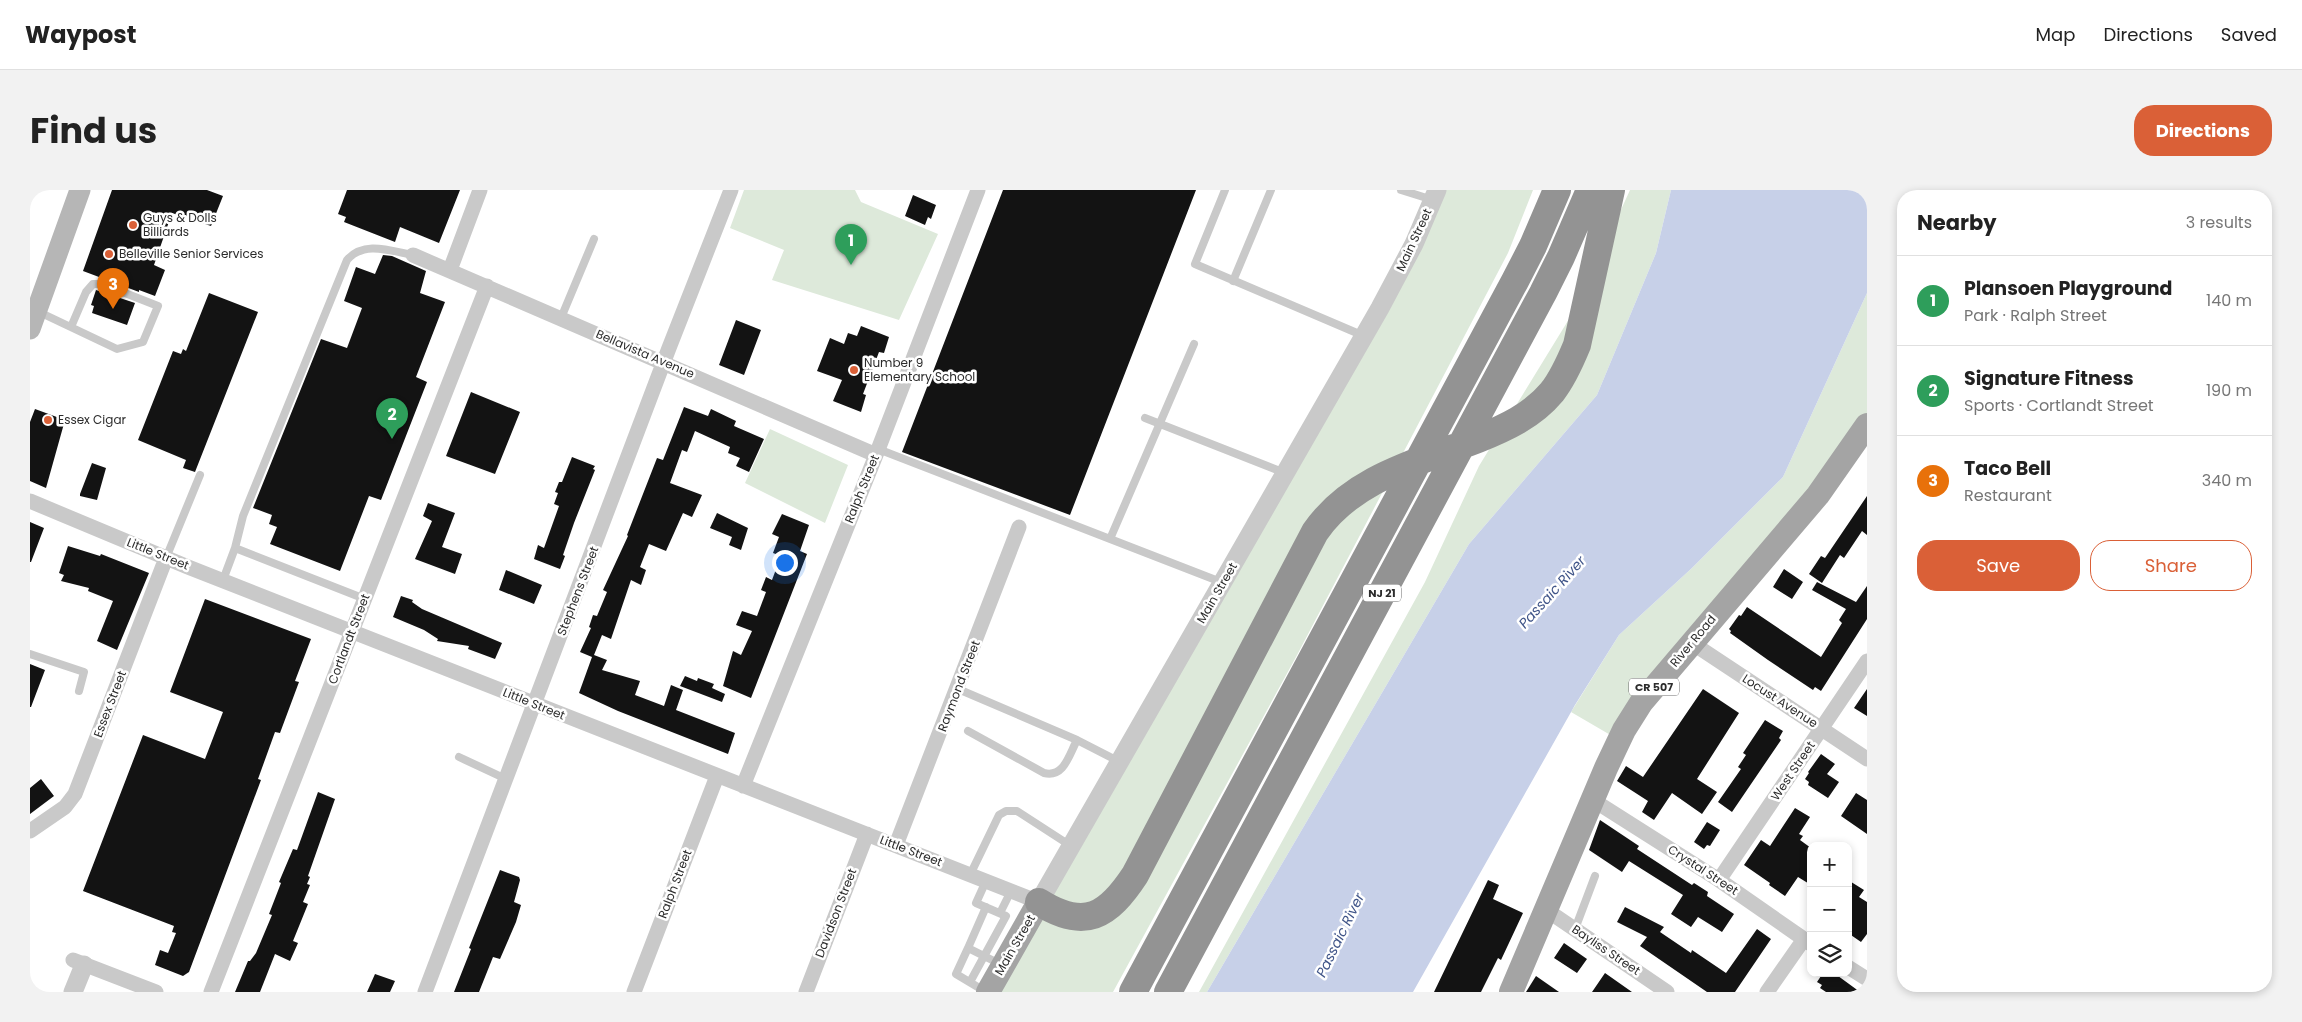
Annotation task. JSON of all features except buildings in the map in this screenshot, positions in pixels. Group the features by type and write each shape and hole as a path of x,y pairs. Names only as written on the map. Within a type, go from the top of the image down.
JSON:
{"highway":[{"name":"NJ 21","path":"1132,992 1516,281 1557,190"},
{"name":"NJ 21","path":"1168,992 1539,301 1561,257 1590,190"},
{"path":"1039,902 1066,916 1073,918 1088,917 1103,911 1116,901 1126,888 1136,874 1315,532 1338,503 1358,489 1389,474 1513,424 1540,404 1556,386 1570,363 1578,338 1611,190"}],"main road":[{"path":"32,316 80,190"},
{"name":"River Road","path":"1511,992 1545,909 1622,735 1641,703 1818,495 1867,424"},
{"name":"Main Street","path":"982,989 1013,919 1039,902"}],"street":[{"path":"450,270 480,190"},
{"name":"Stephens Street","path":"425,992 731,190"},
{"name":"Ralph Street","path":"743,786 877,452 978,190"},
{"name":"Main Street","path":"1039,902 1364,336 1414,244 1435,195"},
{"name":"Bellavista Avenue","path":"413,255 877,452"},
{"name":"Cortlandt Street","path":"211,992 486,286"},
{"name":"Little Street","path":"30,501 166,558 352,632 1039,902"},
{"name":"Raymond Street","path":"896,845 964,692 1019,527"},
{"name":"Essex Street","path":"30,831 65,807 75,794 166,558"},
{"name":"Locust Avenue","path":"1692,643 1867,759"},
{"name":"West Street","path":"1719,880 1867,662"},
{"name":"Ralph Street","path":"634,992 717,776"},
{"name":"Crystal Street","path":"1593,800 1719,880 1807,942"},
{"name":"Davidson Street","path":"806,992 867,834"},
{"name":"Bayliss Street","path":"1545,909 1667,992"},
{"path":"1767,992 1807,942"},
{"path":"73,992 78,962 156,992"},
{"path":"1852,970 1867,979"}],"lane":[{"path":"1225,190 1195,264 1364,336"},
{"path":"1233,281 1271,190"},
{"path":"1401,190 1435,195"},
{"path":"561,318 594,239"},
{"path":"223,580 235,548 243,516 347,260 355,252 367,248 413,255"},
{"path":"32,316 71,328 117,350 143,342 158,306 102,284 93,284 86,292 71,328"},
{"path":"1110,539 1194,344"},
{"path":"1145,418 1285,473"},
{"path":"877,452 1222,583"},
{"path":"166,558 200,475"},
{"path":"235,548 365,600"},
{"path":"30,654 84,672 79,691"},
{"path":"964,692 1077,740 1120,762"},
{"path":"968,731 1044,773 1053,775 1061,771 1077,740"},
{"path":"459,757 506,779"},
{"path":"970,874 999,815 1006,811 1017,811 1072,846"},
{"path":"1575,929 1595,876"},
{"path":"986,881 976,903 1013,919 1011,891"},
{"path":"982,989 956,974 986,907"},
{"path":"968,948 994,961"}],"green space":[{"path":"744,190 855,190 861,202 938,234 899,320 772,280 784,250 730,228"},
{"path":"1440,190 1533,190 1508,253 1296,657 1113,992 998,992"},
{"path":"1630,190 1671,190 1656,253 1597,395 1469,544 1207,992 1199,992 1425,582 1479,466 1577,306"},
{"path":"1867,293 1867,425 1619,740 1571,712 1619,635 1692,568 1783,477"},
{"path":"770,429 848,465 825,523 745,483"}],"water":[{"name":"Passaic River","path":"1671,190 1867,190 1867,293 1783,477 1692,568 1619,635 1575,705 1413,992 1207,992 1469,544 1597,395 1656,253"}],"place":[{"name":"Guys & Dolls Billiards","path":"133,225"},
{"name":"Belleville Senior Services","path":"109,254"},
{"name":"Plansoen Playground","path":"851,265"},
{"name":"Taco Bell","path":"113,309"},
{"name":"Number 9 Elementary School","path":"854,370"},
{"name":"Essex Cigar","path":"48,420"},
{"name":"Signature Fitness","path":"392,439"}]}
